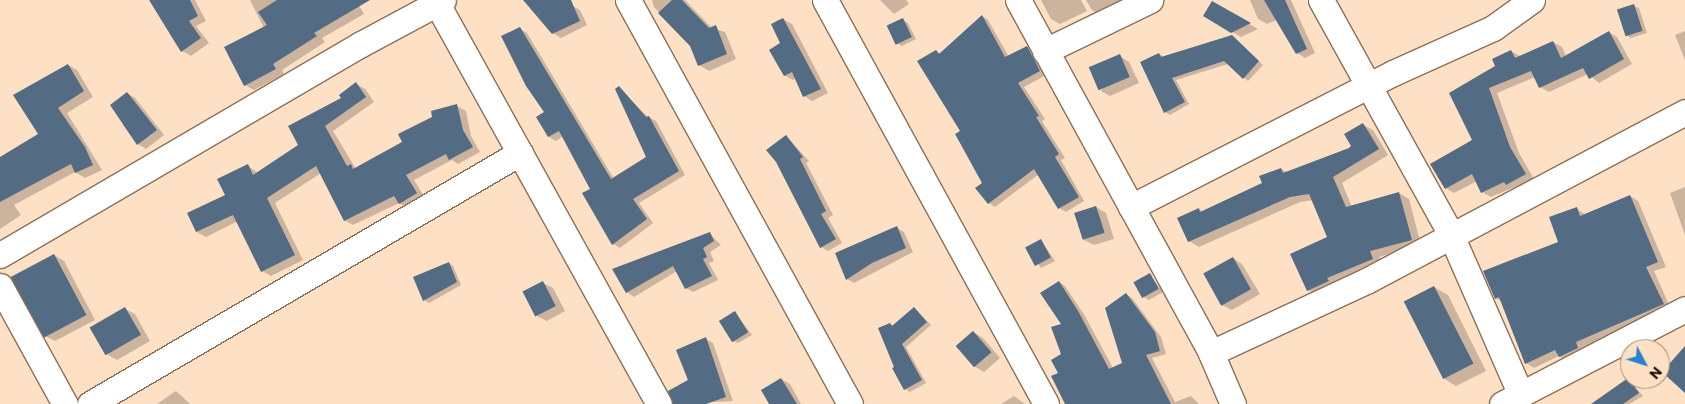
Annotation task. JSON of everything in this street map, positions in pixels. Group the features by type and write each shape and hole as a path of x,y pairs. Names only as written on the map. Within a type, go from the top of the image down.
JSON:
{"street":[{"path":"628,0 850,404"},
{"path":"825,0 1046,404"},
{"path":"1018,0 1210,353 1233,404"},
{"path":"1045,51 1150,0"},
{"path":"1321,0 1451,235 1511,398 1684,312"},
{"path":"1131,207 1369,86 1493,28 1532,0"},
{"path":"0,255 438,1 659,404"},
{"path":"1210,353 1368,280 1685,112"},
{"path":"90,404 520,153"},
{"path":"0,286 65,404"}],"building":[{"path":"149,0 190,0 198,16 189,21 201,38 181,52"},
{"path":"277,0 370,0 314,33 317,36 273,64 276,69 244,86 224,47 267,25 258,12"},
{"path":"523,0 571,0 580,21 552,34"},
{"path":"672,0 682,0 709,28 716,25 727,54 698,66 690,46 658,13"},
{"path":"1264,0 1285,0 1307,49 1296,54"},
{"path":"1212,1 1251,23 1231,33 1203,16"},
{"path":"1634,4 1643,31 1626,36 1617,10"},
{"path":"982,15 1005,57 1027,46 1040,71 1018,83 1039,116 1036,117 1059,154 1055,157 1079,197 1058,209 1034,169 988,204 975,188 982,183 955,134 960,131 917,61 936,50 939,54"},
{"path":"783,18 821,89 803,97 792,72 784,76 769,50 780,43 771,24"},
{"path":"903,18 912,37 896,45 887,26"},
{"path":"520,27 611,179 646,157 615,89 619,86 646,117 649,116 679,171 633,199 647,219 612,245 582,193 590,189 559,131 548,137 536,117 544,112 526,86 501,36"},
{"path":"1609,31 1624,59 1589,79 1583,68 1539,88 1531,71 1489,88 1510,147 1526,174 1506,185 1504,182 1481,193 1472,174 1445,189 1430,164 1472,140 1449,93 1495,66 1492,59 1511,50 1515,58 1553,41 1561,58"},
{"path":"1232,35 1259,61 1243,79 1224,61 1172,78 1185,102 1164,113 1140,62 1159,53 1161,57"},
{"path":"1120,54 1130,77 1098,90 1089,67"},
{"path":"68,64 84,91 58,108 85,147 93,165 75,173 71,164 0,202 0,157 38,134 13,95"},
{"path":"356,82 366,97 325,126 347,166 351,164 353,169 402,142 398,134 432,117 431,111 457,104 463,130 473,147 449,160 446,154 406,175 417,193 399,204 394,196 344,221 316,166 267,198 295,255 261,272 233,215 196,232 187,213 225,195 217,179 248,164 253,175 298,145 288,126 341,98 339,95"},
{"path":"127,92 157,130 137,145 110,105"},
{"path":"1363,123 1379,149 1333,177 1346,207 1399,192 1412,240 1370,251 1373,259 1327,278 1329,281 1307,291 1290,254 1327,237 1309,194 1290,197 1188,242 1177,218 1199,208 1200,212 1262,183 1259,176 1281,168 1283,173 1349,148 1351,146 1344,134"},
{"path":"786,135 803,157 800,159 826,211 821,214 836,239 820,248 776,162 766,150"},
{"path":"1630,195 1658,262 1646,267 1664,304 1576,342 1578,348 1559,357 1555,350 1525,364 1499,297 1495,299 1483,271 1558,242 1549,217 1577,207 1580,216"},
{"path":"1096,206 1105,233 1083,240 1074,213"},
{"path":"897,226 906,248 872,263 846,280 835,253"},
{"path":"710,232 714,241 703,248 707,257 703,259 712,276 685,289 673,266 626,293 612,269"},
{"path":"1041,239 1051,258 1035,266 1025,247"},
{"path":"54,254 86,315 43,338 11,277"},
{"path":"1233,257 1251,289 1221,306 1203,273"},
{"path":"449,262 457,282 423,301 413,277"},
{"path":"1150,273 1159,289 1142,298 1133,282"},
{"path":"543,281 556,306 535,316 523,291"},
{"path":"1059,281 1078,311 1109,369 1122,363 1105,308 1126,293 1155,332 1160,351 1146,355 1171,404 1065,404 1051,376 1058,373 1051,360 1061,354 1051,327 1061,324 1040,293"},
{"path":"1434,286 1473,364 1443,379 1404,301"},
{"path":"125,307 141,335 105,355 89,328"},
{"path":"914,307 927,322 902,344 922,380 904,390 892,368 894,367 878,328 890,323 892,326"},
{"path":"735,311 748,332 732,342 719,321"},
{"path":"973,331 991,352 974,367 956,346"},
{"path":"706,337 726,397 706,404 673,404 668,391 688,380 676,350"},
{"path":"1685,346 1685,393 1670,379 1670,363"},
{"path":"781,378 797,404 769,404 761,390"},
{"path":"1620,384 1620,389 1636,389 1639,393 1623,404 1591,404"}]}
